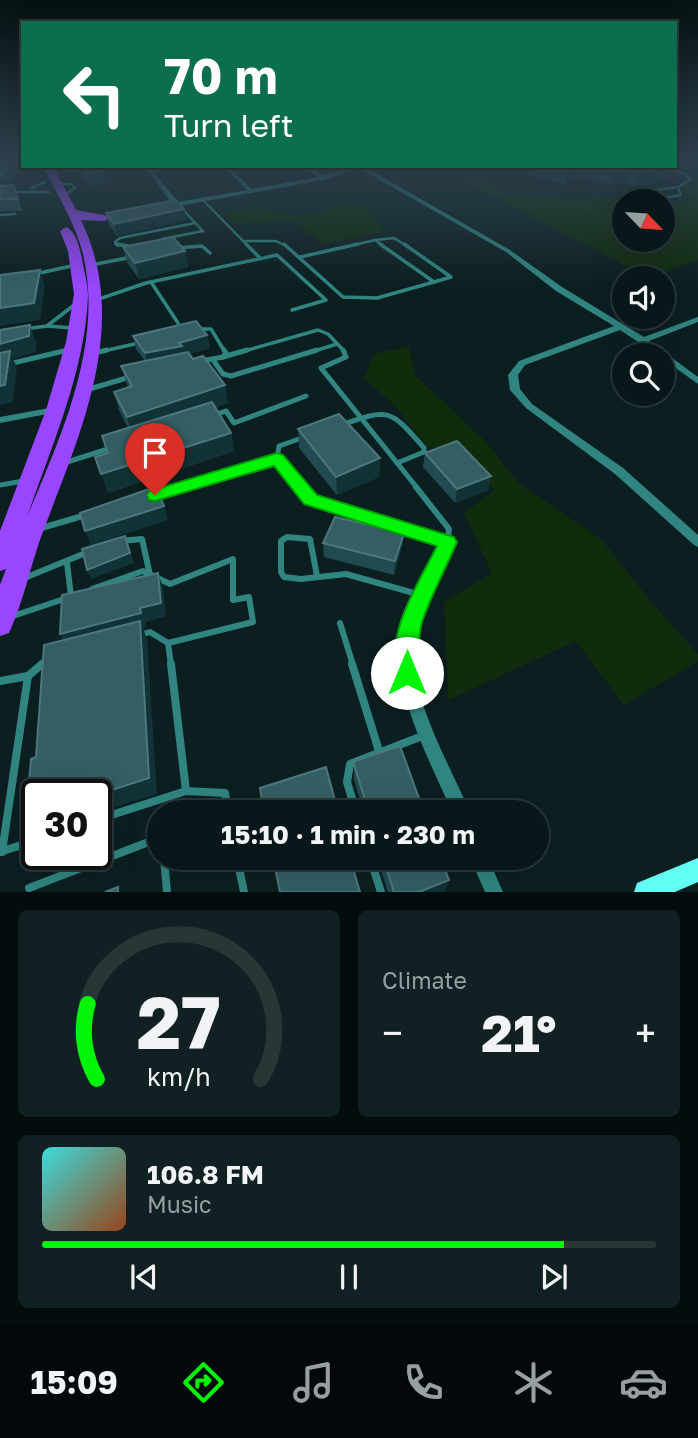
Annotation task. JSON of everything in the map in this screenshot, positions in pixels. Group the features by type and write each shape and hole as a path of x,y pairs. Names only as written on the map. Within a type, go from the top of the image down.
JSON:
{"highway":[{"path":"59,204 74,251 83,265"},
{"path":"1,622 82,391 95,336 81,236 63,204"},
{"path":"72,204 87,218 110,217 86,226 81,236"},
{"path":"1,558 14,512 30,480 55,410 76,328 88,300"}],"main road":[{"path":"646,892 698,870"}],"street":[{"path":"164,206 176,204"},
{"path":"426,204 508,251 559,289 612,322"},
{"path":"643,340 698,319"},
{"path":"615,329 522,363 513,375 515,390 528,406 619,471 698,542"},
{"path":"624,329 643,340 698,381"},
{"path":"0,419 55,410"},
{"path":"446,546 412,622 406,645 407,673 428,734 456,800"},
{"path":"484,870 494,892"}],"lane":[{"path":"150,242 203,231 176,204"},
{"path":"206,204 260,258"},
{"path":"0,215 15,214"},
{"path":"137,244 121,247 116,242 120,238 195,223"},
{"path":"245,241 276,241 284,244 343,297 352,300 371,299 451,277 394,238 300,257"},
{"path":"374,240 434,282"},
{"path":"173,248 202,246 210,253"},
{"path":"28,275 145,254"},
{"path":"47,326 88,300 151,282 277,255 326,300 292,310"},
{"path":"151,282 178,323"},
{"path":"12,331 47,326 76,328"},
{"path":"191,331 211,329 226,353 223,357"},
{"path":"197,362 324,330 347,354 346,358 321,368 449,529 446,546 310,499 277,459 279,446 314,434"},
{"path":"91,354 141,342"},
{"path":"213,360 223,374 231,376 337,344"},
{"path":"0,366 72,349"},
{"path":"82,391 143,374"},
{"path":"200,420 226,411 234,423 306,396"},
{"path":"338,426 390,412 424,448 424,452 419,455 397,463"},
{"path":"57,466 122,445"},
{"path":"149,497 277,459"},
{"path":"0,485 30,480"},
{"path":"33,531 97,512"},
{"path":"317,576 310,539 287,537 281,541 281,572 284,578 301,579 346,574 424,596"},
{"path":"108,545 130,538 142,538 150,575"},
{"path":"14,582 67,563 96,549"},
{"path":"1,622 143,571 170,584 233,559 233,600 249,597 253,622 168,643 150,632 125,639"},
{"path":"67,563 71,596"},
{"path":"341,623 379,751"},
{"path":"168,643 186,791"},
{"path":"0,681 28,676 47,659 60,656"},
{"path":"21,845 1,852 28,676"},
{"path":"352,800 346,782 350,764 428,734"},
{"path":"112,815 186,791 225,793 226,800"},
{"path":"29,888 147,843"},
{"path":"165,870 167,892"},
{"path":"239,870 244,892"},
{"path":"374,870 381,892"}],"green space":[{"path":"344,204 357,204 373,214 384,232 324,244 293,222 234,224 224,211 261,208 300,217"},
{"path":"508,204 612,204 612,252 676,252 676,204 698,204 698,260 675,268 626,266"},
{"path":"409,346 415,375 486,442 519,484 602,540 652,603 698,654 698,661 624,705 576,641 448,700 444,602 492,573 464,513 494,490 453,449 427,447 395,406 364,378 374,354"}],"building":[{"path":"156,204 179,204 184,209 114,224 106,213"},
{"path":"173,237 185,251 135,263 123,247"},
{"path":"40,270 34,303 0,308 0,275"},
{"path":"196,321 207,335 179,343 182,346 145,353 133,336"},
{"path":"30,325 29,336 0,344 0,330"},
{"path":"10,351 5,385 0,386 0,353"},
{"path":"188,352 193,359 203,356 225,385 127,417 114,392 132,386 121,366"},
{"path":"212,402 231,433 101,474 95,457 108,453 102,436"},
{"path":"339,414 380,458 336,477 298,429"},
{"path":"457,441 491,476 457,489 425,453"},
{"path":"149,489 151,495 158,492 164,506 85,531 80,513"},
{"path":"335,517 404,533 395,561 323,543"},
{"path":"125,536 130,553 87,570 82,549"},
{"path":"158,573 161,603 140,608 141,613 60,634 62,595"},
{"path":"140,621 149,778 112,790 112,779 29,779 31,759 36,757 44,645"},
{"path":"400,746 420,800 365,800 355,761"},
{"path":"326,767 335,800 262,800 260,788"},
{"path":"275,870 354,870 360,892 280,892"},
{"path":"387,870 445,870 449,880 419,892 394,892"},
{"path":"118,887 118,892 105,892"}],"route":[{"path":"155,495 277,459 310,499 448,542 412,622 406,645 407,673"}]}
